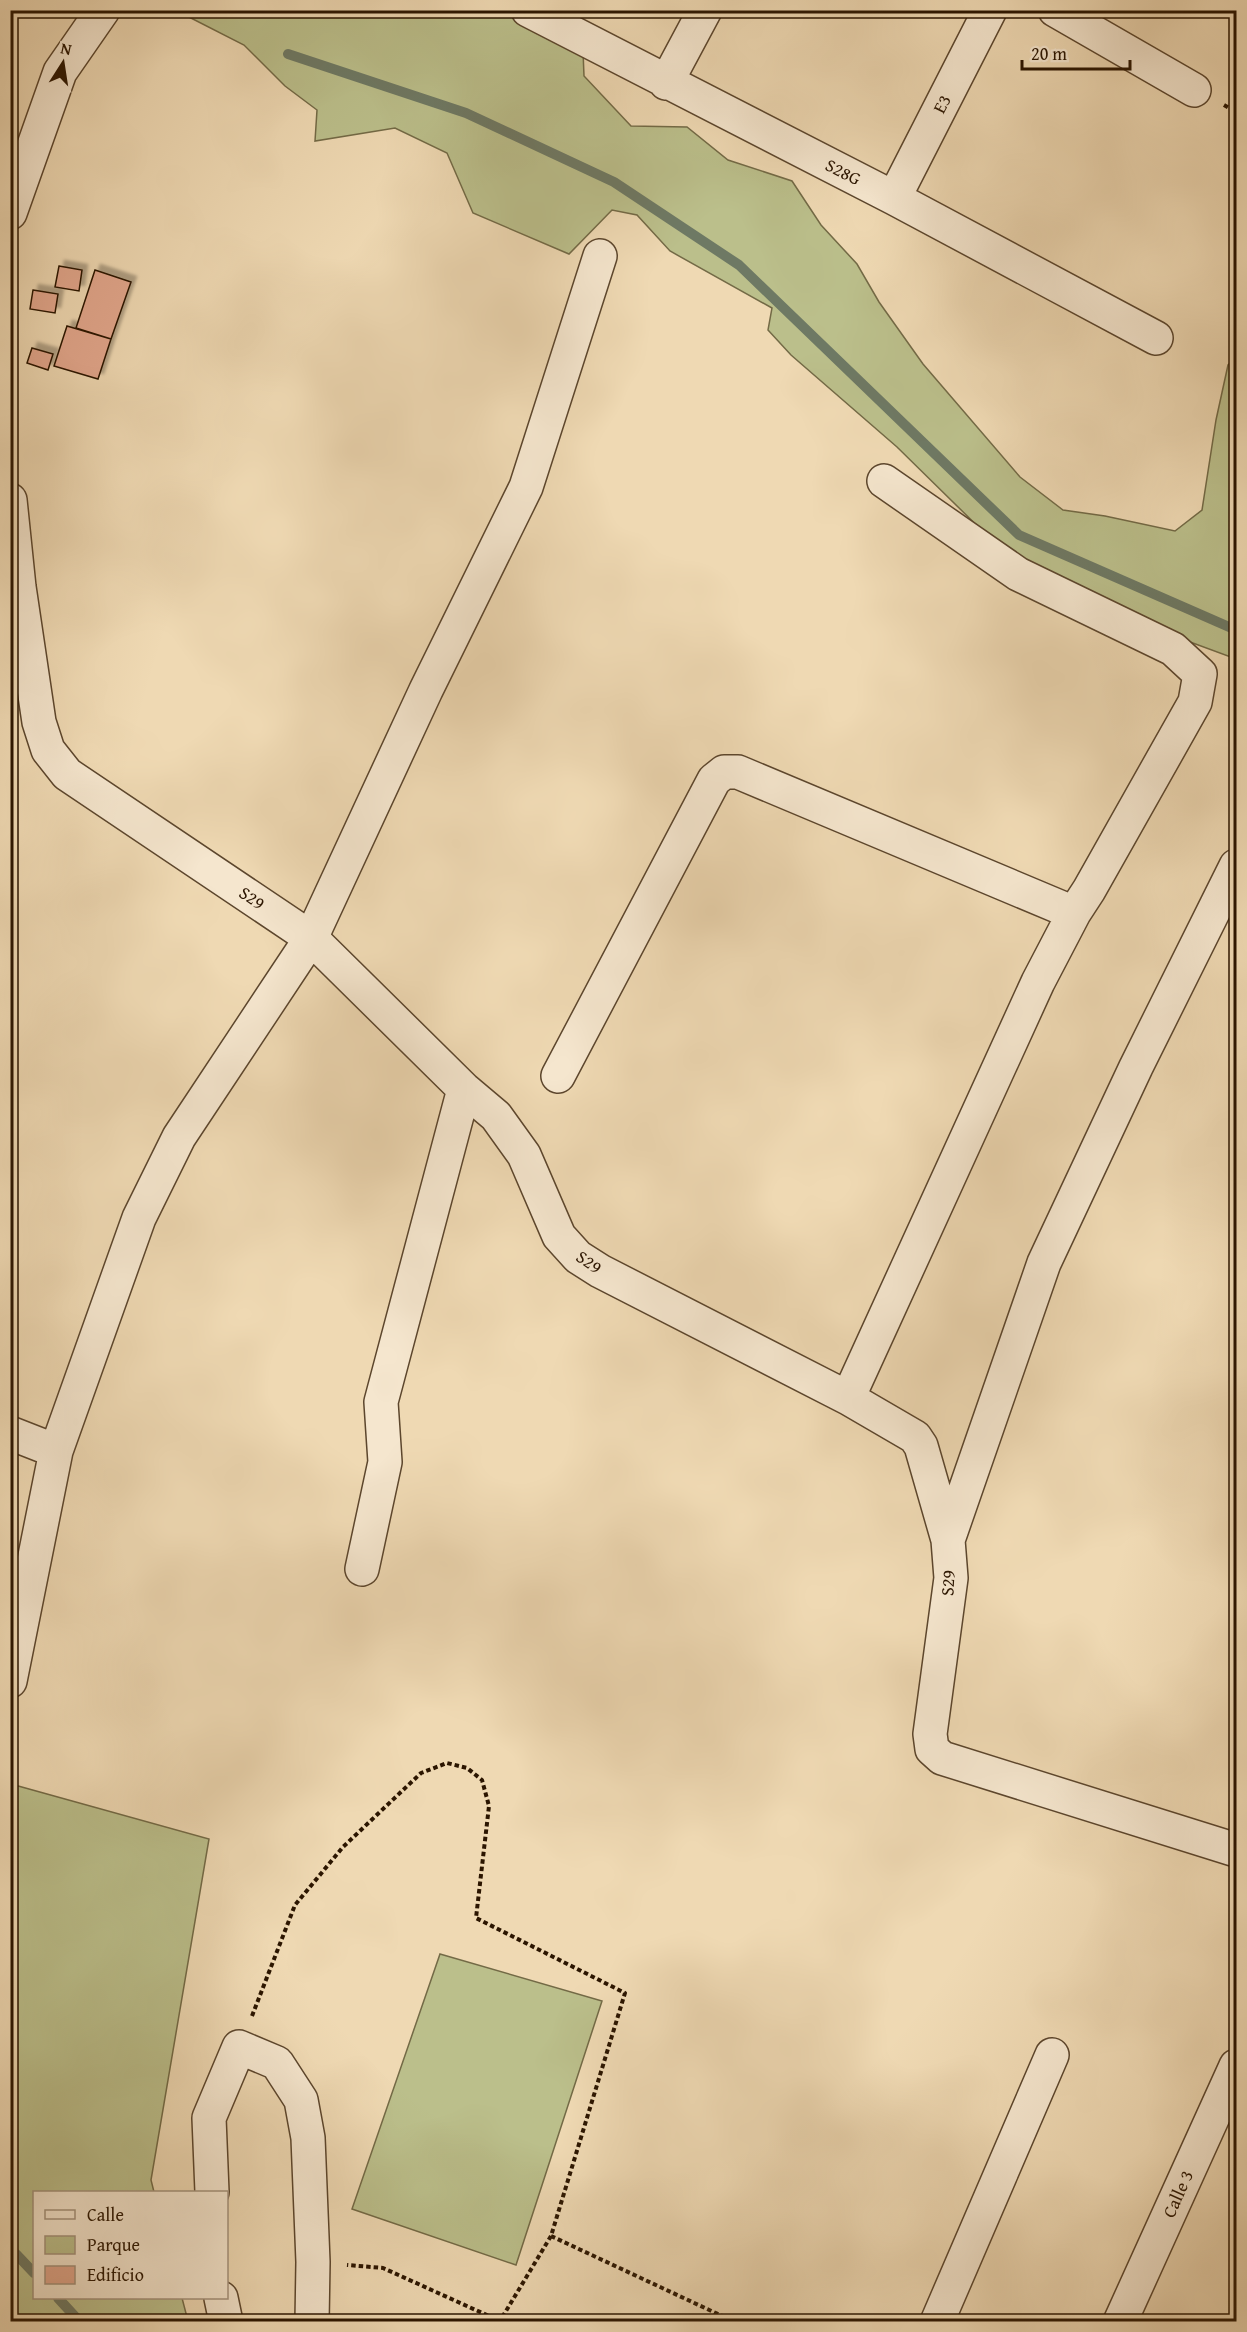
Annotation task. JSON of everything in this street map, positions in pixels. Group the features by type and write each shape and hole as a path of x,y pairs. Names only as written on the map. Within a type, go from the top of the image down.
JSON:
{"street":[{"path":"10,213 60,72 103,10"},
{"name":"S28G","path":"528,10 666,83 894,198 1156,338"},
{"path":"666,83 705,10"},
{"name":"E3","path":"894,198 990,10"},
{"path":"1055,10 1194,90"},
{"path":"10,1681 56,1451 139,1218 179,1137 311,938 426,690 526,487 600,256"},
{"path":"848,1398 1038,982 1074,913 1195,702 1200,674 1173,649 1018,574 884,481"},
{"name":"S29","path":"10,500 22,609 39,722 48,750 67,774 311,938 464,1089 496,1116 524,1155 559,1236 578,1257 600,1271 848,1398 915,1437 921,1446 948,1540 951,1578 930,1734 932,1749 942,1758 1236,1850"},
{"path":"558,1076 714,780 724,772 738,772 1056,903 1074,913"},
{"path":"948,1540 1044,1263 1136,1067 1236,866"},
{"path":"362,1569 385,1462 381,1402 464,1089"},
{"path":"10,1433 56,1451"},
{"path":"212,2191 209,2118 239,2047 277,2063 301,2100 308,2138 313,2262 312,2322"},
{"path":"937,2322 1052,2055"},
{"name":"Calle 3","path":"1120,2322 1236,2066"},
{"path":"221,2299 226,2322"}],"path":[{"path":"239,2047 296,1905 343,1848 421,1773 447,1763 466,1768 482,1780 489,1806 476,1918 625,1993 551,2236 500,2321 383,2268 313,2262"},
{"path":"551,2236 735,2322"}],"green space":[{"path":"162,11 506,11 583,51 584,76 631,126 687,127 728,160 792,181 821,225 857,264 879,302 923,364 1020,477 1063,510 1105,516 1175,531 1202,510 1216,420 1228,365 1236,358 1236,659 1182,639 1012,560 897,447 791,355 768,330 772,308 670,251 637,215 612,210 569,254 473,213 447,153 395,128 315,141 317,110 285,86 244,45 187,16"},
{"path":"11,1784 209,1839 151,2180 154,2191 33,2191 33,2299 182,2299 188,2321 11,2321"},
{"path":"440,1954 602,2001 516,2265 352,2209"}],"building":[{"path":"59,266 82,270 79,291 55,287"},
{"path":"95,270 131,282 111,339 76,328"},
{"path":"33,290 58,294 55,313 30,309"},
{"path":"67,326 111,339 98,379 54,366"},
{"path":"32,348 53,354 48,370 27,363"}],"waterway":[{"path":"288,54 466,113 614,182 739,265 1019,535 1236,630"},
{"path":"10,2252 16,2254 33,2272"},
{"path":"59,2299 80,2322"}]}
